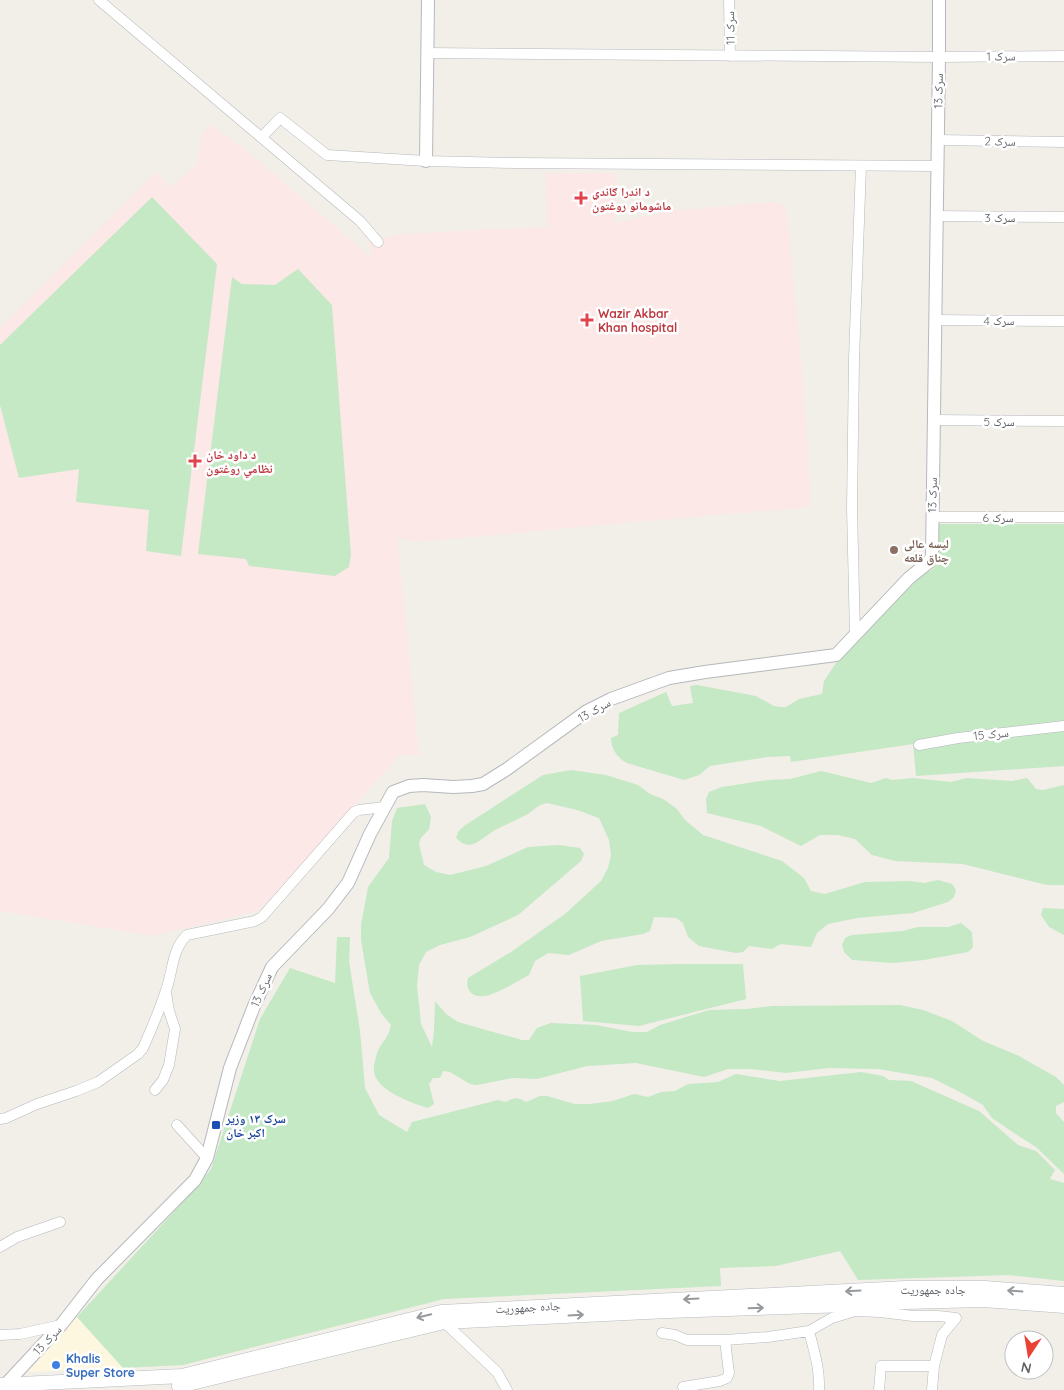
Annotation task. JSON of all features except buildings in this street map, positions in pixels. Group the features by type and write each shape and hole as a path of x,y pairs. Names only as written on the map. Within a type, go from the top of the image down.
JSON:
{"main road":[{"name":"جاده جمهوریت","path":"3,1385 182,1376 441,1312 905,1288 985,1288 1064,1294"},
{"name":"جاده جمهوریت","path":"63,1390 183,1385 444,1322 905,1302 983,1300 1064,1306"}],"street":[{"path":"99,0 360,221 378,242"},
{"path":"426,161 428,0"},
{"name":"سرک 11","path":"729,0 730,56"},
{"name":"سرک 13","path":"3,1385 60,1325 97,1279 195,1180 207,1158 230,1068 254,1006 272,967 328,909 348,883 370,834 393,792 409,786 453,787 483,784 587,712 611,699 669,678 836,656 909,578 930,561 932,556 934,420 939,57 938,0"},
{"name":"سرک 1","path":"427,53 939,57 1064,56"},
{"path":"262,137 280,118 327,155 426,161 937,166"},
{"name":"سرک 2","path":"937,140 1064,142"},
{"path":"855,635 852,508 854,359 861,166"},
{"name":"سرک 3","path":"936,216 1064,217"},
{"name":"سرک 4","path":"935,320 1064,321"},
{"name":"سرک 5","path":"934,420 1064,421"},
{"name":"سرک 6","path":"932,518 1064,517"},
{"name":"سرک 15","path":"919,745 958,738 1064,726"},
{"path":"0,1119 37,1104 76,1092 98,1082 138,1054 143,1048 166,992 175,954 180,942 187,935 255,921 262,917 354,812 385,806"},
{"path":"155,1090 163,1080 169,1066 175,1030 166,992"},
{"path":"177,1125 207,1158"},
{"path":"0,1247 17,1237 60,1222"},
{"path":"905,1302 914,1316"},
{"path":"662,1333 676,1335 687,1340 768,1337 809,1331 832,1318 855,1311 956,1318 942,1335 934,1366 932,1390"},
{"path":"444,1322 497,1372 507,1390"},
{"path":"0,1335 20,1334 60,1325"},
{"path":"809,1331 820,1376 819,1390"},
{"path":"684,1387 711,1386 728,1378 725,1340"},
{"path":"879,1390 881,1366 934,1366"}],"shaded area":[{"name":"د داود خان نظامي روغتون","path":"211,125 246,150 372,258 369,243 378,242 393,235 547,227 546,173 616,173 615,223 669,211 774,202 783,205 787,213 803,381 811,503 801,508 418,542 403,540 397,535 419,755 400,755 260,910 153,936 0,911 0,327 156,172 170,187 197,165 202,134"},
{"path":"77,1317 123,1368 28,1372"}],"green space":[{"path":"152,197 217,264 181,556 146,551 149,510 76,502 79,469 19,478 0,405 0,345"},
{"path":"298,269 332,305 351,555 349,567 335,576 249,566 246,559 198,554 232,277 242,284 275,285"},
{"path":"939,524 1064,524 1064,766 916,776 913,744 791,762 790,756 767,757 710,766 699,775 684,780 627,763 615,752 611,738 618,735 619,713 666,692 672,706 693,703 690,686 697,685 756,696 774,706 781,707 786,707 799,699 822,694 824,681 836,663 917,578 933,569 938,559"},
{"path":"571,770 606,775 638,785 676,808 685,820 703,835 782,861 804,878 811,891 825,894 865,882 910,881 924,883 938,880 952,884 956,890 954,897 948,902 913,913 857,918 828,924 817,933 811,947 781,944 772,949 749,946 743,952 736,953 699,946 688,937 683,923 676,918 654,917 650,931 643,934 601,941 569,955 548,953 535,961 529,975 509,986 484,996 472,994 468,988 468,978 511,952 565,914 601,881 608,868 611,855 609,840 599,818 577,810 547,803 495,830 476,843 469,845 462,843 456,838 458,832 464,826 543,775"},
{"path":"821,771 871,783 886,778 892,780 914,778 951,782 967,778 1012,781 1027,778 1036,789 1043,790 1064,785 1064,885 1047,885 963,864 895,861 872,855 855,839 838,835 820,835 801,846 761,826 707,813 706,799 709,792 722,787 768,780 790,779"},
{"path":"425,804 431,817 429,829 421,838 419,844 424,865 436,872 450,875 486,866 528,847 559,845 580,848 584,854 581,861 518,915 470,937 440,945 426,952 419,965 417,986 421,1024 432,1047 435,1001 446,1014 458,1022 522,1040 529,1040 537,1028 551,1023 596,1025 632,1032 647,1032 660,1025 709,1010 772,1006 900,1005 923,1010 952,1021 983,1041 1017,1055 1056,1077 1064,1085 1064,1102 1056,1106 1056,1113 1064,1122 1064,1174 1036,1147 992,1118 983,1105 962,1093 932,1078 878,1069 829,1068 786,1073 750,1069 728,1069 704,1077 636,1063 587,1066 537,1079 513,1078 477,1085 470,1084 450,1072 443,1071 440,1078 433,1078 429,1084 434,1104 428,1108 396,1095 381,1085 374,1072 377,1053 389,1033 391,1025 381,1013 370,993 361,940 361,925 368,887 389,858 392,821 397,808"},
{"path":"1043,908 1064,909 1064,935 1049,927 1041,915"},
{"path":"961,923 972,932 973,947 968,952 924,960 893,963 852,960 844,952 842,945 845,938 852,935 903,931 918,927 948,927"},
{"path":"337,937 350,937 349,961 360,1031 365,1088 379,1115 407,1132 412,1122 498,1100 506,1102 516,1098 526,1102 540,1096 547,1096 575,1104 590,1104 613,1101 634,1094 648,1097 661,1092 675,1091 688,1084 718,1082 736,1074 780,1081 861,1072 883,1076 889,1080 911,1081 979,1111 1018,1145 1036,1151 1055,1170 1050,1179 1064,1183 1064,1281 1008,1275 858,1280 840,1251 776,1266 720,1268 721,1286 444,1299 183,1365 123,1368 77,1317 211,1169 260,1019 290,968 335,983"},
{"path":"743,964 746,999 639,1026 583,1021 580,976 637,965"}],"place":[{"name":"د اندرا ګاندي ماشومانو روغتون","path":"581,198"},
{"name":"Wazir Akbar Khan hospital","path":"587,320"},
{"name":"د داود خان نظامي روغتون","path":"195,461"},
{"name":"لیسه عالی چناق قلعه","path":"894,550"},
{"name":"سرک ۱۳ وزیر اکبر خان","path":"216,1125"},
{"name":"Khalis Super Store","path":"56,1365"}]}
